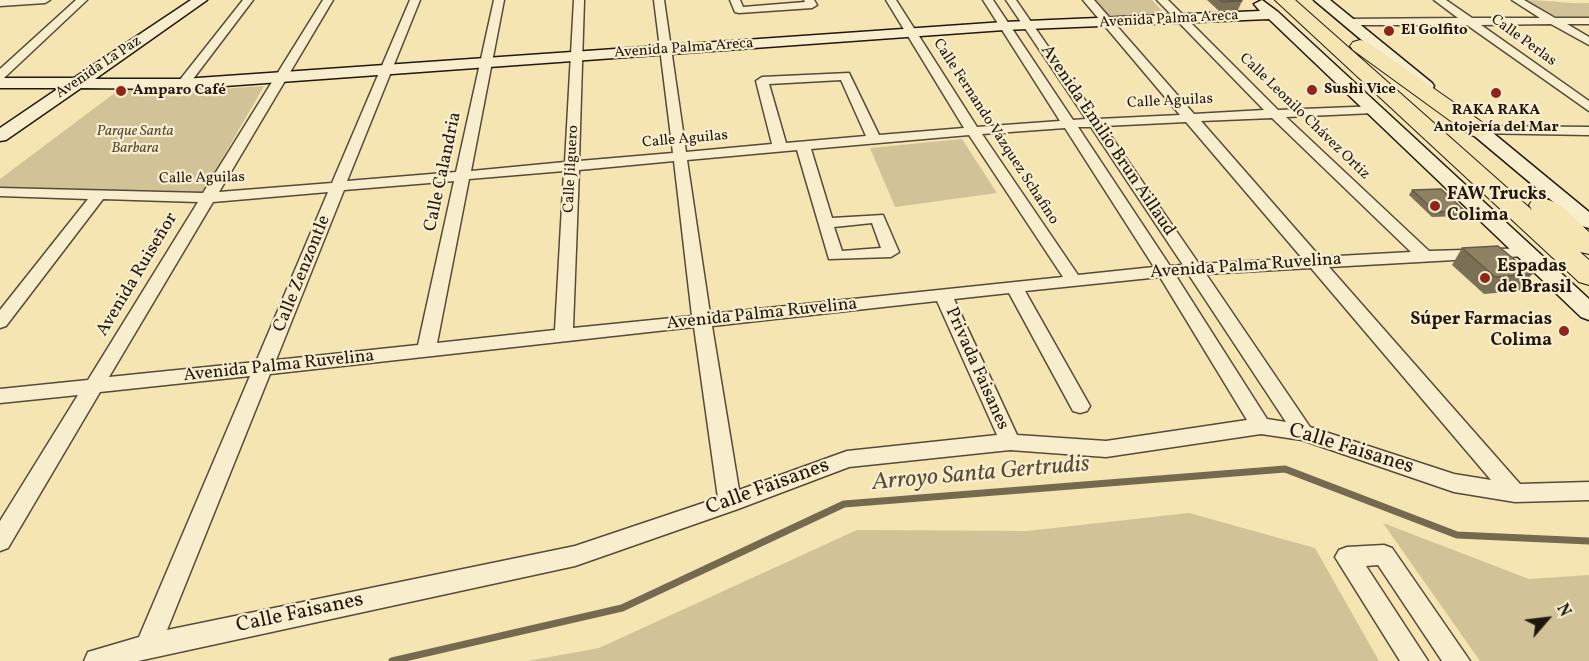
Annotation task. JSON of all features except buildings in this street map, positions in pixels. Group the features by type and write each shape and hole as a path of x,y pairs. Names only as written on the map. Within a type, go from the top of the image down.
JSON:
{"highway":[{"path":"1304,0 1589,246"},
{"path":"1278,7 1338,31 1478,130"},
{"path":"1338,31 1374,109"},
{"path":"1338,31 1526,219 1589,276"},
{"path":"1526,219 1589,289"}],"street":[{"path":"0,3 45,0"},
{"path":"0,76 82,0"},
{"name":"Avenida La Paz","path":"0,136 180,0"},
{"name":"Avenida La Paz","path":"0,119 74,81 200,0"},
{"path":"183,84 248,0"},
{"name":"Avenida Ruiseñor","path":"0,540 328,0"},
{"name":"Calle Zenzontle","path":"148,646 415,0"},
{"name":"Calle Calandria","path":"426,352 499,0"},
{"name":"Calle Jilguero","path":"564,337 579,0"},
{"path":"659,0 702,321 730,503"},
{"path":"735,0 739,10 812,5 809,0"},
{"name":"Calle Fernando Vázquez Schafino","path":"891,0 973,131 1074,281"},
{"name":"Avenida Emilio Brun Aillaud","path":"988,0 1165,271 1261,426"},
{"name":"Avenida Emilio Brun Aillaud","path":"1011,0 1093,123 1195,268 1303,432"},
{"path":"1088,0 1515,493"},
{"name":"Calle Leonilo Chávez Ortiz","path":"1162,0 1275,114 1425,257"},
{"path":"1257,0 1278,7 1374,109 1589,312"},
{"path":"1321,0 1338,31 1470,21 1589,21"},
{"name":"Calle Perlas","path":"1439,0 1589,107"},
{"path":"1517,0 1589,42"},
{"name":"Avenida Palma Areca","path":"0,76 183,84 1004,26 1181,19 1278,7"},
{"path":"780,148 762,81 845,76 874,140"},
{"name":"Avenida Palma Areca","path":"0,83 74,81"},
{"name":"Calle Aguilas","path":"0,192 207,198 973,131 1067,124 1374,109"},
{"path":"1478,130 1589,130"},
{"path":"1478,130 1589,222"},
{"path":"803,146 826,223"},
{"path":"0,322 99,195"},
{"name":"Avenida Palma Ruvelina","path":"0,396 1195,268 1526,251"},
{"path":"1015,288 1080,406"},
{"name":"Privada Faisanes","path":"943,296 1010,442"},
{"name":"Calle Faisanes","path":"97,661 148,646 575,556 730,503 847,459 1010,442 1106,448 1261,426 1303,432 1454,483 1515,493 1589,491"},
{"path":"1415,661 1347,557 1384,555 1457,661"}],"green space":[{"path":"1094,0 1152,0 1165,14 1110,19"},
{"path":"1524,0 1589,3 1589,18 1559,18"},
{"name":"Parque Santa Barbara","path":"264,86 202,194 0,187 0,179 120,89 163,93"},
{"path":"962,139 997,193 895,207 870,148"},
{"path":"1189,513 1315,548 1379,661 528,661 599,648 857,530 1027,531"},
{"path":"1383,523 1529,579 1589,575 1589,661 1480,661"}],"waterway":[{"name":"Arroyo Santa Gertrudis","path":"392,661 622,608 844,504 1285,469 1457,535 1589,541"}],"place":[{"name":"El Golfito","path":"1389,31"},
{"name":"Sushi Vice","path":"1312,90"},
{"name":"Amparo Café","path":"121,91"},
{"name":"RAKA RAKA Antojería del Mar","path":"1496,93"},
{"name":"FAW Trucks Colima","path":"1435,206"},
{"name":"Espadas de Brasil","path":"1485,278"},
{"name":"Súper Farmacias Colima","path":"1564,331"}]}
